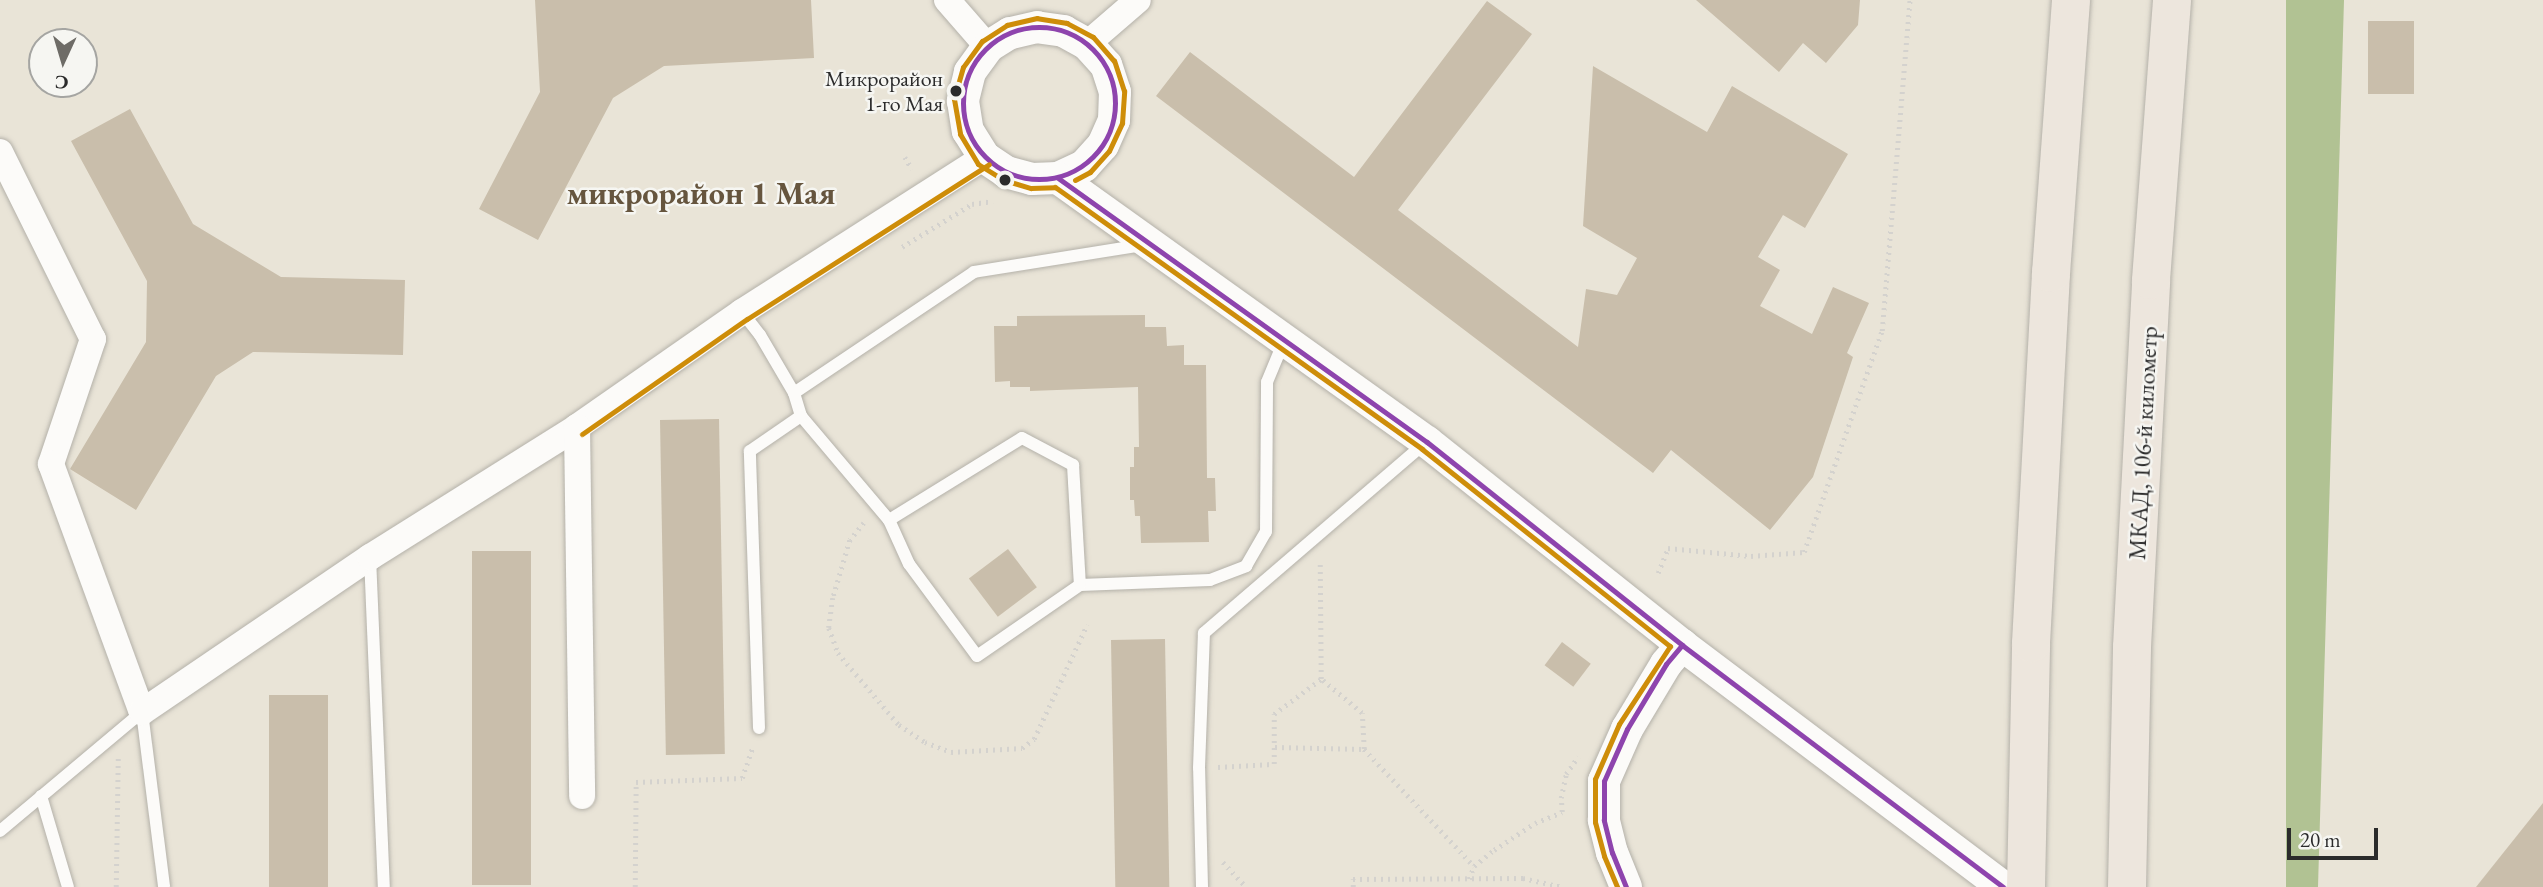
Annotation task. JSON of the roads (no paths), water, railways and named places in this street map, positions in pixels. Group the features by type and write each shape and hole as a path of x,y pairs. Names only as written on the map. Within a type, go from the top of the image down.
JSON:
{"highway":[{"path":"2026,887 2031,643 2051,273 2071,0"},
{"name":"МКАД, 106-й километр","path":"2127,887 2133,633 2151,280 2172,0"}],"street":[{"path":"947,0 988,47"},
{"path":"1087,44 1138,0"},
{"path":"1037,27 1063,31 1087,44 1105,65 1115,92 1114,120 1103,145 1084,166 1058,178 1032,179 1006,172 984,156 968,131 963,101 970,72 988,47 1010,33 1037,27"},
{"path":"0,152 93,339 51,464 142,712 370,557 577,427 742,312 984,156"},
{"path":"1058,178 1427,442 1682,645 2003,887"},
{"path":"577,427 582,796"},
{"path":"1626,887 1612,853 1604,820 1604,781 1628,729 1666,664 1682,645"}],"lane":[{"path":"794,393 974,272 1149,245"},
{"path":"742,312 760,335 794,393 801,416 890,520 909,564 977,656 1080,585 1210,580 1246,566 1266,531 1267,382 1284,341"},
{"path":"759,728 750,450 801,416"},
{"path":"890,520 1022,438 1073,465 1080,585"},
{"path":"1202,887 1199,768 1204,633 1427,442"},
{"path":"370,557 384,887"},
{"path":"0,831 142,712"},
{"path":"142,712 164,887"},
{"path":"41,796 68,887"}],"place":[{"name":"Микрорайон 1-го Мая","path":"956,91"}],"district":[{"name":"микрорайон 1 Мая","path":"701,193"}]}
